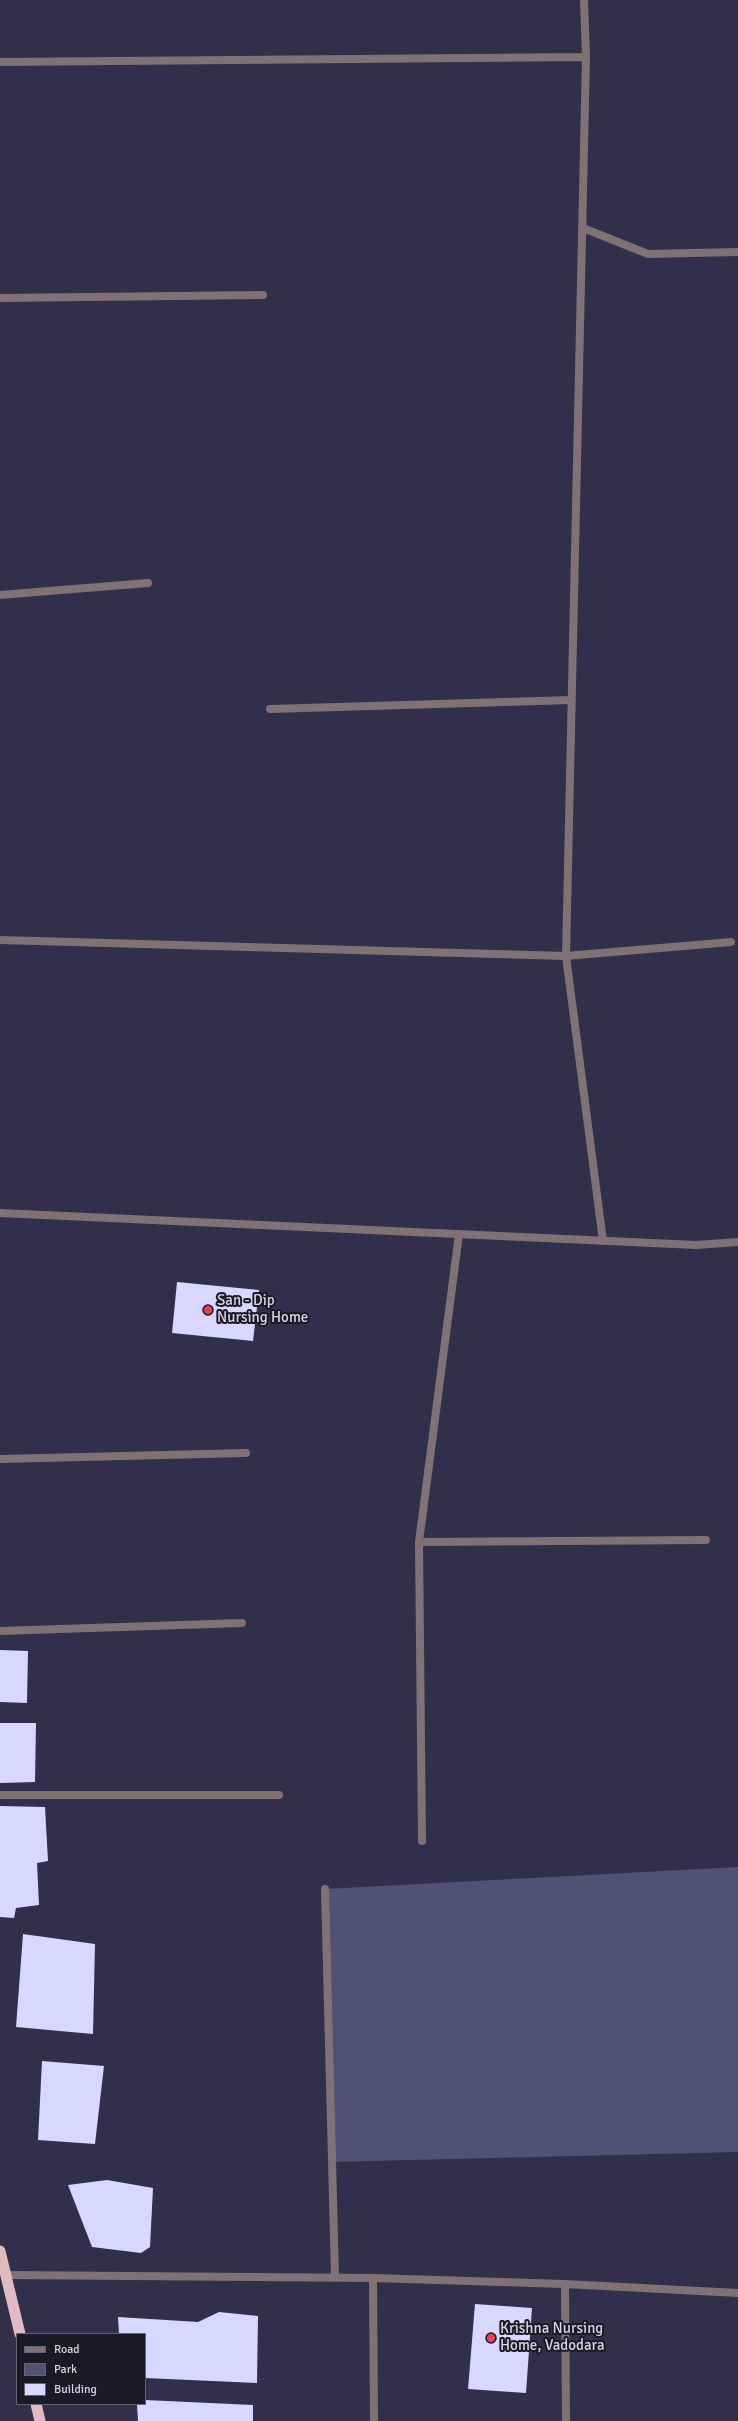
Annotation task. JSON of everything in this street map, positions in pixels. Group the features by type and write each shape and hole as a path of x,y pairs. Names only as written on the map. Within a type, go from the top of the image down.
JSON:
{"highway":[{"path":"0,2251 20,2333"},
{"path":"36,2405 40,2421"}],"street":[{"path":"584,0 586,57 583,228 566,956 603,1241"},
{"path":"0,62 586,57"},
{"path":"583,228 648,254 738,252"},
{"path":"0,298 263,295"},
{"path":"0,595 148,583"},
{"path":"270,710 572,700"},
{"path":"0,940 566,956 731,942"},
{"path":"0,1213 696,1245 738,1242"},
{"path":"422,1841 419,1542 459,1234"},
{"path":"0,1459 246,1454"},
{"path":"419,1542 706,1540"},
{"path":"0,1631 242,1623"},
{"path":"0,1795 280,1795"},
{"path":"325,1889 335,2277"},
{"path":"7,2275 335,2277 565,2284 738,2293"},
{"path":"373,2278 374,2421"},
{"path":"565,2284 566,2421"}],"green space":[{"path":"738,1867 738,2152 329,2162 325,1889"}],"building":[{"path":"177,1282 259,1290 253,1341 172,1333"},
{"path":"0,1650 28,1651 27,1703 0,1702"},
{"path":"0,1723 36,1723 35,1782 0,1783"},
{"path":"0,1806 45,1807 48,1861 37,1863 39,1905 16,1908 14,1918 0,1917"},
{"path":"23,1934 95,1944 93,2034 16,2027"},
{"path":"42,2061 104,2066 95,2144 38,2140"},
{"path":"107,2180 153,2188 150,2247 141,2253 92,2247 68,2185"},
{"path":"475,2304 532,2308 526,2393 468,2389"},
{"path":"219,2312 258,2316 257,2383 146,2378 146,2333 119,2333 118,2317 198,2322"},
{"path":"146,2400 253,2405 253,2421 138,2421 137,2405 146,2405"}],"place":[{"name":"San - Dip Nursing Home","path":"208,1310"},
{"name":"Krishna Nursing Home, Vadodara","path":"491,2338"}]}
